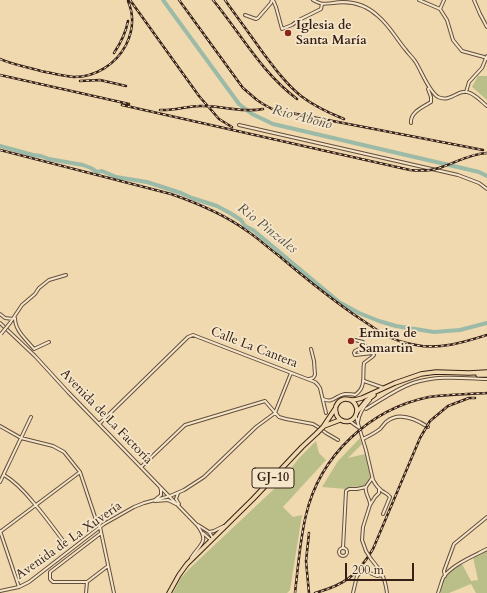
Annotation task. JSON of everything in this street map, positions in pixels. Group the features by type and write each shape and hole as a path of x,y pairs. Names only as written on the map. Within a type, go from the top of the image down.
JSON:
{"highway":[{"path":"461,372 467,370 487,372"},
{"name":"GJ-10","path":"169,593 187,564 323,427 336,406 342,400 362,398 409,377 421,374 436,372 469,372 477,374 487,372"},
{"name":"GJ-10","path":"323,427 340,420 348,421 354,418 368,399 385,388"},
{"path":"350,400 354,402 356,406 356,414"},
{"path":"335,409 340,420"}],"street":[{"path":"273,0 282,29 321,9 322,4"},
{"path":"245,15 258,18 273,0"},
{"path":"313,0 322,4 327,4 334,1 356,3 371,10 380,17 415,62 435,94 441,98 452,98 462,92 466,92 470,93 487,106"},
{"path":"419,0 440,10 447,20 453,40 462,51 487,58 482,68 469,82 466,92"},
{"path":"440,10 444,0"},
{"path":"474,0 487,27"},
{"path":"411,124 410,120 417,110 431,102 428,89 430,87"},
{"path":"239,125 458,175 479,183 487,189"},
{"path":"1,335 22,305 35,294 39,288 49,280 66,275"},
{"path":"0,314 4,318 14,318"},
{"path":"14,318 18,330 34,349 49,342"},
{"name":"Avenida de La Factoría","path":"0,323 35,356 141,467 198,524 209,532 212,539"},
{"name":"Calle La Cantera","path":"99,424 188,337 193,334 308,379"},
{"path":"323,399 325,401 333,400 344,394 357,394 364,381 364,363 374,354 355,355 355,351 365,346 365,344 355,340"},
{"path":"308,379 313,378 315,375 311,349"},
{"path":"275,413 291,373"},
{"path":"366,409 402,388 424,380 438,378 487,379"},
{"path":"308,379 318,385 326,413"},
{"path":"364,381 385,388"},
{"path":"359,426 358,419 362,409 375,394"},
{"path":"141,467 185,425 265,401 279,416 318,426 338,440"},
{"name":"Avenida de La Xuvería","path":"0,591 19,587 29,582 100,527 134,507 179,493 191,486 204,477 256,427 275,413"},
{"path":"356,414 375,484 390,497 383,514"},
{"path":"0,482 31,417"},
{"path":"363,439 380,429 386,422 396,418 409,417 420,421 428,427"},
{"path":"348,421 359,426"},
{"path":"0,426 21,438 53,446 64,452 80,472 97,523 100,527 114,593"},
{"path":"19,587 0,532 80,472"},
{"path":"4,475 15,482 36,505 67,546"},
{"path":"343,548 338,552 340,555 345,556 347,552 343,548 347,490 366,488 372,476"},
{"path":"369,484 375,484"},
{"path":"151,501 160,497 162,490 160,486"},
{"path":"366,488 370,505"},
{"path":"379,488 379,493 370,505 362,533 366,551 383,575 386,582 387,593"},
{"path":"358,489 370,497 384,492"},
{"path":"179,493 176,499 180,506"},
{"path":"151,501 168,500 180,506"},
{"path":"445,576 444,570 454,544 487,517"},
{"path":"209,532 218,530 230,522"},
{"name":"Avenida de La Factoría","path":"198,524 207,538 212,539"},
{"path":"187,564 192,556 202,546 203,532"},
{"path":"101,533 50,572 50,579 53,582 87,582 108,566"},
{"path":"438,593 441,582 447,573 464,560 487,549"},
{"path":"353,593 358,576 363,570 377,576 383,575"},
{"path":"86,593 87,582"}],"green space":[{"path":"478,76 487,76 487,100 472,87"},
{"path":"360,438 362,444 348,458 365,454 370,475 367,484 364,486 349,487 346,489 322,487 338,461"},
{"path":"316,441 319,453 326,460 283,507 293,517 302,515 290,590 287,593 173,593 181,578 189,569 274,489 300,457"},
{"path":"487,551 487,593 476,593 471,584 449,593 441,593 444,579 450,572 462,564 471,581 478,580 473,557"}],"waterway":[{"name":"Rio Aboño","path":"163,0 239,104 252,114 273,124 479,172 487,176"},
{"name":"Rio Pinzales","path":"0,146 49,159 83,165 97,172 102,171 116,177 147,182 217,206 241,220 245,226 253,230 339,302 359,313 379,321 396,326 434,332 460,330 487,323"}],"railway":[{"path":"130,0 199,96 219,119 232,127"},
{"path":"179,0 243,88 257,100 272,109 483,150"},
{"path":"213,0 262,65 297,99"},
{"path":"225,0 270,62 290,86 311,103 344,119"},
{"path":"0,59 41,71 70,77 90,75 97,72 117,58 126,45 132,23 128,1"},
{"path":"114,53 126,29 128,21"},
{"path":"0,75 129,104"},
{"path":"80,81 100,80 126,86"},
{"path":"122,105 410,170 436,169 468,157 487,153"},
{"path":"160,110 171,110 192,106 211,106 241,110 263,109"},
{"path":"0,150 171,194 191,201 229,219 251,234 340,305 377,330 394,339 405,343 434,347 461,343 487,335"},
{"path":"295,593 302,534 313,493 323,473 336,454 351,438 368,424 387,412 407,403 436,396 487,393"},
{"path":"315,593 342,583 355,573 367,558 373,549 420,438 430,421 448,406 469,398 475,398"},
{"path":"309,533 306,561 309,593"}],"place":[{"name":"Iglesia de Santa María","path":"288,33"},
{"name":"Ermita de Samartin","path":"351,341"}]}
